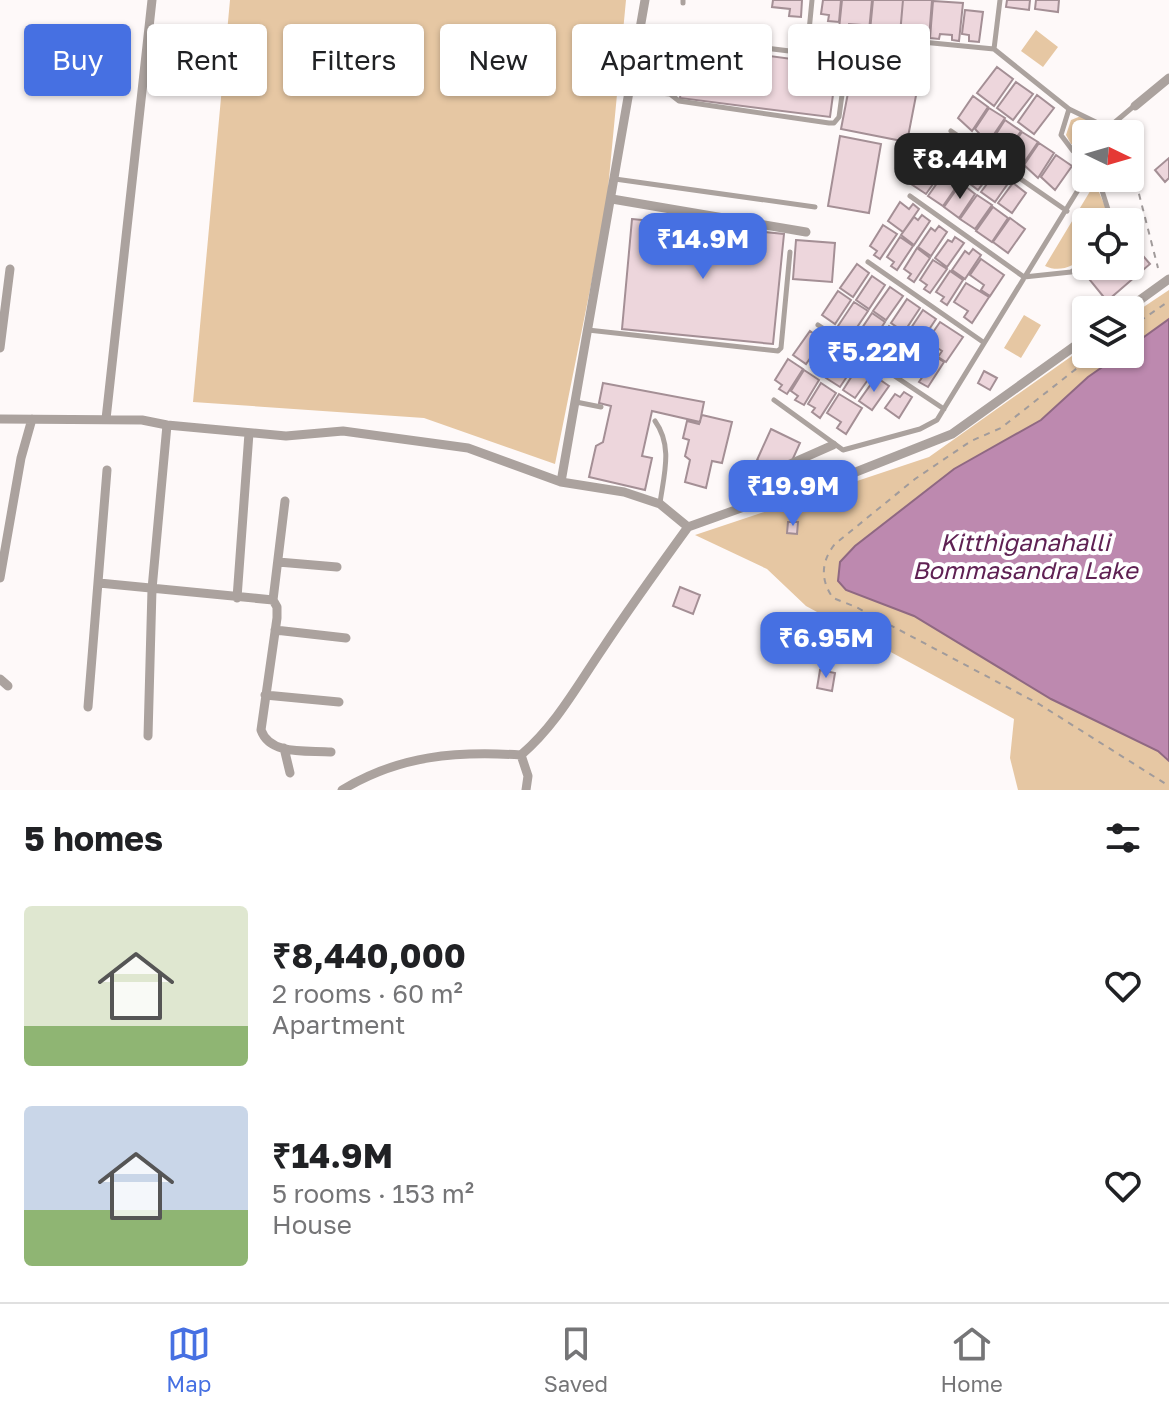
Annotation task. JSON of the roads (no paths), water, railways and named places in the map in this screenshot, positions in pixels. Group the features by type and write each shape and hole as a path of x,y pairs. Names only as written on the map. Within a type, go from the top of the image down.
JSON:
{"street":[{"path":"106,419 152,0"},
{"path":"641,24 645,0"},
{"path":"1135,106 1169,78"},
{"path":"561,482 629,96"},
{"path":"612,199 806,232"},
{"path":"0,348 10,269"},
{"path":"1144,297 1169,279"},
{"path":"342,790 423,757 481,753 521,755 540,739 568,703 600,651 688,527 755,503 833,481 952,434 1072,348"},
{"path":"0,419 142,420 286,436 343,431 468,448 561,482 624,492 660,504 688,527"},
{"path":"0,578 21,458 32,419"},
{"path":"148,736 152,589 167,425"},
{"path":"237,598 249,433"},
{"path":"790,464 833,445"},
{"path":"88,707 107,470"},
{"path":"285,501 273,600 277,607 275,630 261,730 264,739 271,745 331,752"},
{"path":"278,562 337,567"},
{"path":"99,583 273,600"},
{"path":"275,630 346,638"},
{"path":"265,695 339,702"},
{"path":"284,748 290,773"},
{"path":"521,755 528,776 526,790"}],"lane":[{"path":"812,0 809,31 994,49 1069,109 1088,120"},
{"path":"994,49 1000,0"},
{"path":"686,40 838,57 846,65 839,117 834,123 679,101 670,94 681,43 686,40"},
{"path":"1119,120 1135,106"},
{"path":"1069,109 1061,135 1072,150"},
{"path":"951,131 1067,211"},
{"path":"615,179 815,207"},
{"path":"774,400 843,450 920,429 937,420 1078,192"},
{"path":"910,196 1024,277 1072,271"},
{"path":"587,330 778,351 781,348 790,252"},
{"path":"868,262 983,342"},
{"path":"818,325 944,409"},
{"path":"575,402 601,407"},
{"path":"655,421 666,439 660,504"}],"water":[{"name":"Kitthiganahalli Bommasandra Lake","path":"1169,319 1169,761 1158,751 1051,699 914,616 846,590 838,581 840,562 855,546 954,469 1041,420 1101,368 1144,368 1144,337"}]}
